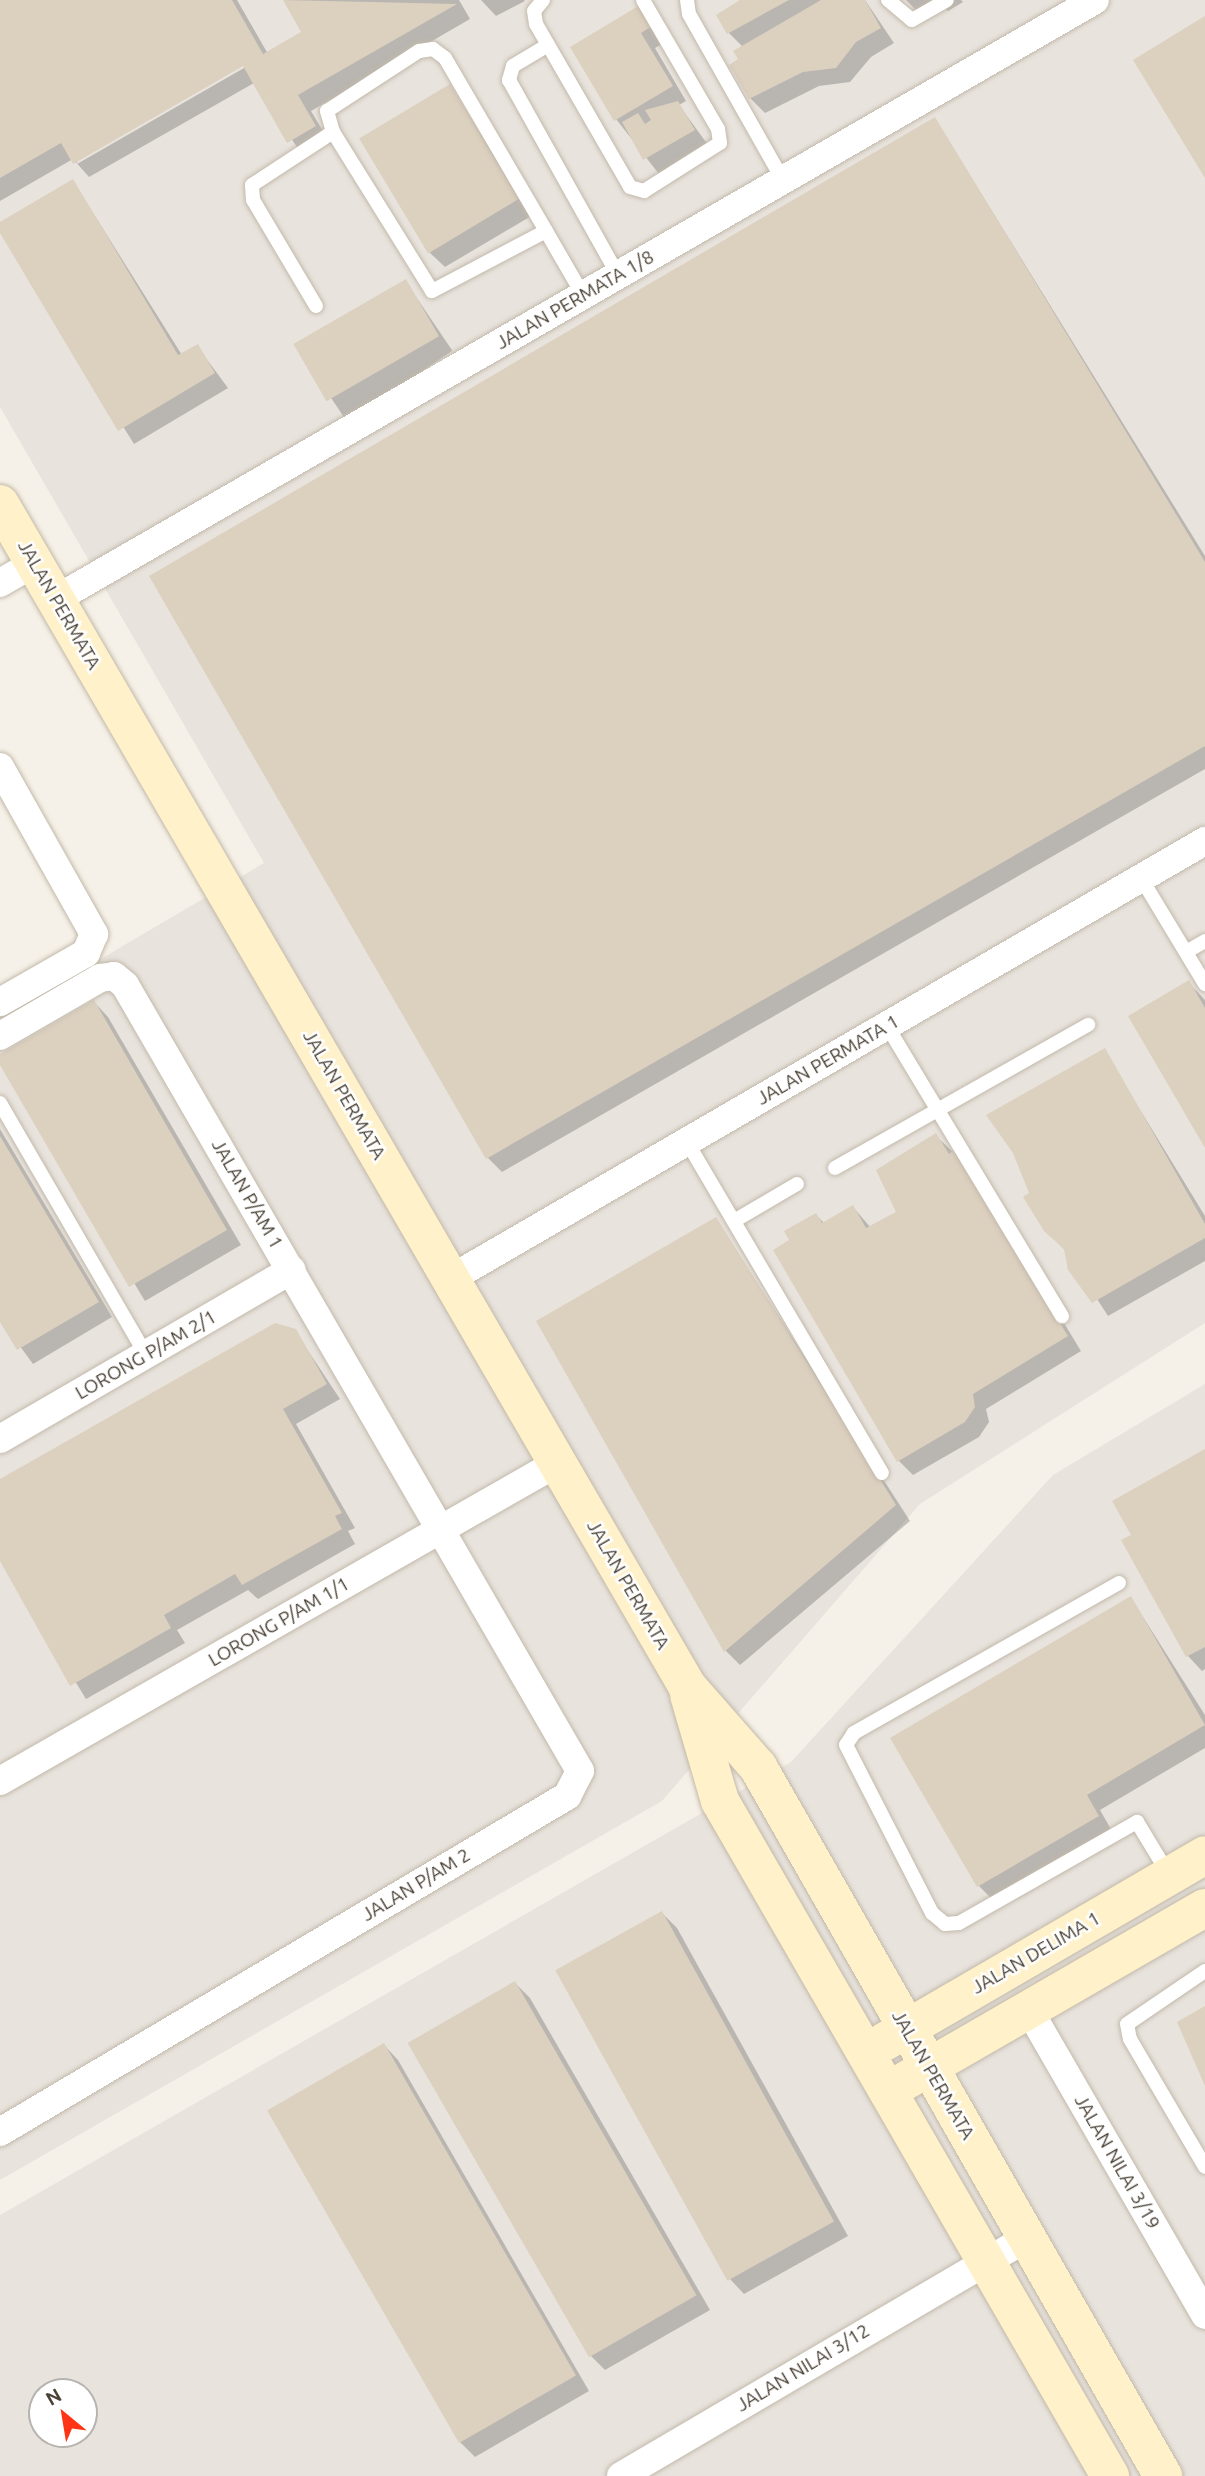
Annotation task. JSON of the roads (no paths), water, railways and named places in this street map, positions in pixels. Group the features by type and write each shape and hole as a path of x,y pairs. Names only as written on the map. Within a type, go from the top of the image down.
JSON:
{"street":[{"name":"JALAN PERMATA 1/8","path":"56,599 783,180 1066,7 1095,0"},
{"name":"JALAN PERMATA","path":"0,504 687,1686 758,1767 1163,2476"},
{"path":"0,583 34,563"},
{"path":"0,767 94,934 91,948 0,1002"},
{"name":"JALAN PERMATA 1","path":"450,1279 1205,841"},
{"name":"JALAN P/AM 1","path":"0,1036 100,978 121,979 441,1529"},
{"name":"LORONG P/AM 2/1","path":"0,1439 291,1270"},
{"name":"LORONG P/AM 1/1","path":"0,1781 557,1463"},
{"name":"JALAN P/AM 2","path":"0,2132 574,1790 576,1761 441,1529"},
{"name":"JALAN PERMATA","path":"687,1686 720,1801 1110,2476"},
{"name":"JALAN DELIMA 1","path":"867,2053 1205,1855"},
{"path":"888,2091 1205,1908"},
{"name":"JALAN NILAI 3/19","path":"1029,2010 1205,2315"},
{"name":"JALAN NILAI 3/12","path":"621,2476 985,2259 1026,2238"}],"lane":[{"path":"543,0 534,11 548,45 630,187 650,189 720,143 643,0"},
{"path":"687,0 783,180"},
{"path":"888,0 912,20 947,0"},
{"path":"548,45 513,66 509,80 618,275"},
{"path":"546,230 432,291 333,132 327,111 336,100 433,49 445,58 546,230 583,295"},
{"path":"316,306 253,200 252,185 333,132"},
{"path":"1142,878 1205,984"},
{"path":"1186,952 1205,941"},
{"path":"835,1168 1088,1025"},
{"path":"887,1026 1062,1316"},
{"path":"0,1103 146,1355"},
{"path":"687,1142 882,1473"},
{"path":"734,1221 797,1184"},
{"path":"1119,1583 854,1733 846,1745 932,1913 945,1924 959,1923 1137,1822 1169,1874"},
{"path":"1205,1971 1127,2024 1130,2039 1205,2167"}]}
